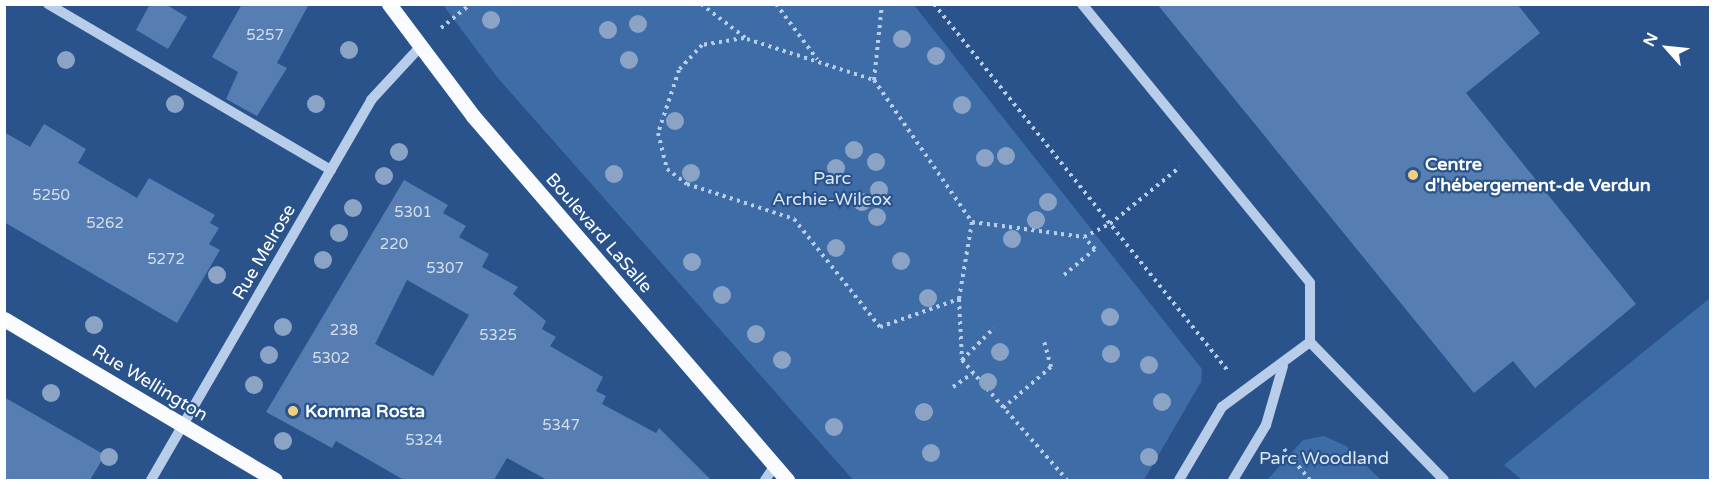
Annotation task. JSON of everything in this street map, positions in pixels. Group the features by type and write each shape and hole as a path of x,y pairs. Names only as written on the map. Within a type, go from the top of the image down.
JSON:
{"main road":[{"name":"Boulevard LaSalle","path":"389,4 418,49 774,467 788,480"},
{"name":"Rue Wellington","path":"4,320 275,480"}],"street":[{"path":"48,4 330,170"},
{"path":"1082,4 1199,151 1310,283 1310,342 1444,480"},
{"name":"Rue Melrose","path":"151,480 371,100 418,49"},
{"path":"1179,480 1222,407 1283,366 1310,342"},
{"path":"1233,480 1266,425 1283,366"},
{"path":"765,480 774,467"}],"path":[{"path":"701,4 747,39 818,60 874,80 972,222 959,299 962,360 1067,480"},
{"path":"776,4 818,60"},
{"path":"874,80 882,4"},
{"path":"934,4 1223,364"},
{"path":"747,39 702,45 679,70 658,133 667,169 687,184 794,219 880,327 959,299"},
{"path":"972,222 1084,237 1110,224 1199,151"},
{"path":"1064,275 1095,249 1084,237"},
{"path":"962,360 994,328"},
{"path":"1003,408 1051,367 1044,340"},
{"path":"953,387 973,373"},
{"path":"1285,451 1310,480"}],"green space":[{"name":"Parc Archie-Wilcox","path":"443,5 914,5 1202,369 1201,382 1144,480 853,480 497,77"},
{"path":"1710,298 1710,480 1522,480 1504,465"},
{"name":"Parc Woodland","path":"1324,436 1346,446 1381,480 1267,480 1303,440"}],"building":[{"path":"150,4 165,4 187,17 168,49 136,30"},
{"path":"242,4 309,4 277,63 287,68 257,116 226,99 238,72 212,57"},
{"name":"Centre d'hébergement-de Verdun","path":"1157,4 1517,4 1540,33 1466,93 1636,304 1535,388 1513,361 1474,393"},
{"path":"44,124 86,149 78,163 137,198 149,178 215,215 210,223 219,228 209,244 220,250 177,323 4,222 4,132 30,147"},
{"path":"404,180 448,205 443,213 466,226 459,237 489,254 482,267 518,287 513,294 546,321 542,329 556,337 550,346 603,377 596,391 606,396 602,404 656,433 659,428 711,480 547,480 507,458 494,480 404,480 336,441 332,448 266,412","holes":["407,280 469,315 433,376 375,344"]},
{"path":"4,397 105,455 90,480 4,480"}],"place":[{"name":"Centre d'hébergement-de Verdun","path":"1413,175"},
{"name":"Komma Rosta","path":"293,411"}]}
